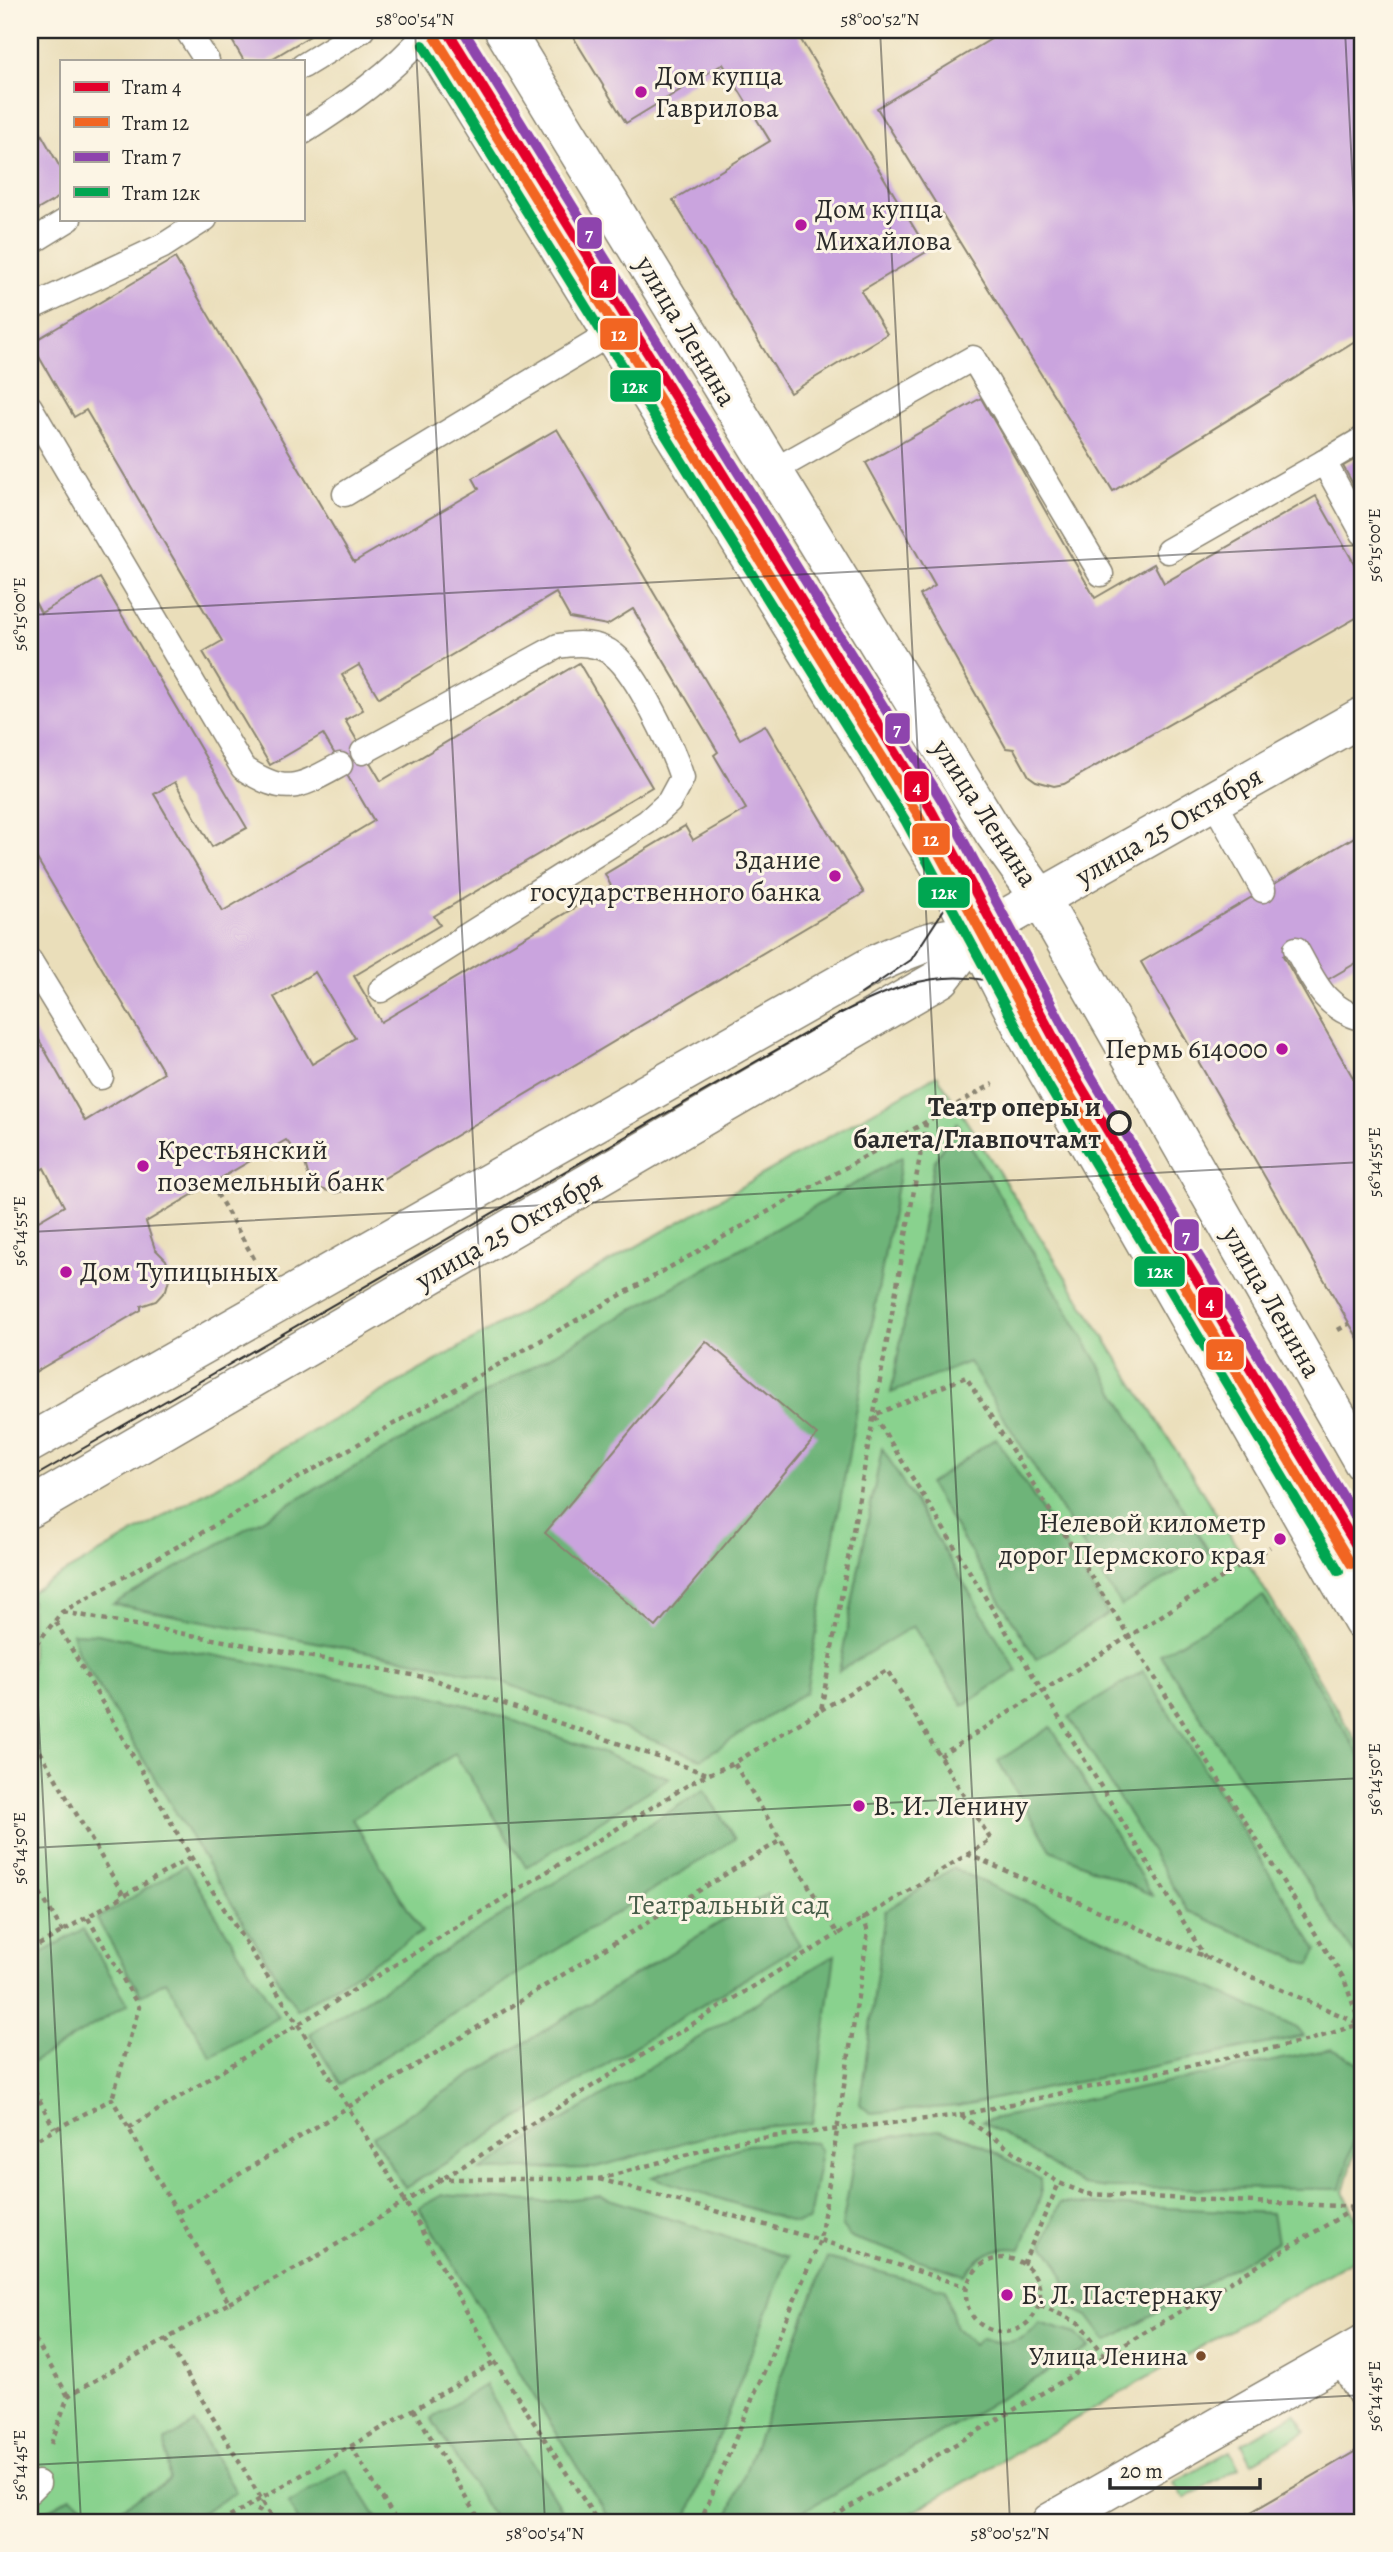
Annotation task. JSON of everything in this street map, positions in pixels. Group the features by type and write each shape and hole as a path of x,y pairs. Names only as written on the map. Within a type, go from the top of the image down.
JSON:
{"main road":[{"name":"улица Ленина","path":"504,30 771,472 994,833 1041,899 1363,1462"},
{"path":"426,31 919,831 1034,1048 1363,1622"},
{"name":"улица 25 Октября","path":"30,1508 941,978 974,936 1363,716"},
{"name":"улица 25 Октября","path":"30,1444 875,964 926,941 947,936 974,936"},
{"path":"1051,2522 1351,2352"}],"lane":[{"path":"187,30 206,60"},
{"path":"304,65 362,30"},
{"path":"304,131 342,107 412,50 426,31"},
{"path":"30,243 67,220"},
{"path":"30,308 163,246 203,220"},
{"path":"345,494 613,332"},
{"path":"771,472 973,358 1101,574"},
{"path":"30,407 243,768 270,785 305,784 340,765"},
{"path":"1168,551 1363,439"},
{"path":"1324,462 1363,533"},
{"path":"363,752 558,646 583,643 613,654 626,667 674,752 682,778 669,803 647,822 382,990"},
{"path":"1213,801 1263,890"},
{"path":"1296,948 1323,997 1341,1012 1363,1019"},
{"path":"30,961 101,1077"},
{"path":"1351,2352 1363,2400"}],"path":[{"path":"30,1652 62,1612 993,1084"},
{"path":"821,1710 926,1122"},
{"path":"212,1185 256,1262"},
{"path":"1336,1331 1349,1323"},
{"path":"874,1415 966,1377 1344,1979 1362,2024"},
{"path":"874,1415 1205,1957"},
{"path":"940,1756 1272,1546"},
{"path":"62,1612 429,1678 708,1774"},
{"path":"56,1622 191,1857 299,2026 405,2200 495,2362 598,2522"},
{"path":"30,2330 68,2396 229,2302 307,2262 863,1916 991,1840 887,1670 734,1763 708,1774 129,2128"},
{"path":"30,1734 124,1896"},
{"path":"734,1763 838,1934"},
{"path":"178,2212 781,1840"},
{"path":"967,1854 1362,2024"},
{"path":"30,1950 191,1857"},
{"path":"30,1876 63,1931"},
{"path":"700,2522 820,2241 869,1931 863,1916"},
{"path":"88,1918 139,2007 112,2099 229,2302"},
{"path":"438,2179 599,2179 736,2141 960,2115 1310,2040 1362,2024"},
{"path":"30,2082 54,2128"},
{"path":"30,2143 112,2099"},
{"path":"824,2522 1357,2207 1087,2194 1059,2183 960,2115"},
{"path":"599,2179 820,2241 967,2287"},
{"path":"1023,2264 1059,2183"},
{"path":"1009,2259 1023,2264 1037,2280 1040,2304 1035,2315 1017,2330 994,2332 984,2327 969,2309 967,2287 978,2268 988,2261 1009,2259"},
{"path":"1040,2304 1079,2323 1106,2357"},
{"path":"166,2339 275,2522"},
{"path":"220,2522 262,2500 495,2362"},
{"path":"414,2409 481,2522"},
{"path":"351,2446 397,2522"},
{"path":"254,2522 262,2500"}],"green space":[{"name":"Театральный сад","path":"937,1075 1268,1595 1363,1753 1363,2122 1344,2192 1363,2234 1363,2254 895,2522 30,2522 31,1592"},
{"path":"957,1123 1209,1552 1121,1606 969,1362 891,1393 934,1162"},
{"path":"902,1157 806,1692 701,1759 503,1682 432,1664 113,1604"},
{"path":"996,1438 1108,1614 1036,1659 929,1484"},
{"path":"882,1448 1017,1671 963,1705 913,1626 839,1671"},
{"path":"1263,1596 1363,1761 1363,1967 1160,1654"},
{"path":"72,1633 97,1634 426,1694 490,1712 670,1778 526,1867 455,1754 352,1819 422,1932 297,2010 78,1653"},
{"path":"1143,1671 1317,1950 1310,1965 1188,1911 1069,1717"},
{"path":"1051,1727 1152,1895 1051,1850 998,1761"},
{"path":"704,1790 735,1839 340,2084 310,2034"},
{"path":"185,1865 279,2017 211,2057 166,1981 141,1995 97,1919"},
{"path":"953,1868 1297,2028 1304,2036 959,2106 870,2113 860,2104 885,1911"},
{"path":"768,1893 800,1945 405,2188 373,2136"},
{"path":"83,1929 128,2004 30,2064 30,1960"},
{"path":"835,1955 812,2123 732,2129 594,2168 480,2170"},
{"path":"1331,2049 1363,2065 1363,2103 1341,2189 1107,2188 1083,2185 982,2121"},
{"path":"938,2130 978,2144 1040,2179 1041,2195 1021,2249 1003,2249 988,2253 964,2275 850,2237 842,2227 857,2142"},
{"path":"807,2141 815,2143 821,2151 809,2220 795,2223 652,2177 747,2145"},
{"path":"442,2195 545,2202 600,2196 788,2257 686,2522 611,2522 419,2208"},
{"path":"1060,2203 1272,2213 1277,2242 1107,2341 1088,2316 1067,2306 1066,2288 1061,2272 1043,2244"},
{"path":"827,2258 945,2289 956,2328 974,2345 982,2338 998,2342 1020,2339 1039,2323 1076,2334 1089,2348 784,2522 726,2522"},
{"path":"485,2385 569,2522 496,2522 431,2418"},
{"path":"1295,2413 1306,2431 1252,2463 1242,2444"},
{"path":"195,2423 236,2492 186,2522 52,2522 45,2511 71,2497 104,2518 169,2480 165,2441"},
{"path":"1230,2451 1239,2468 1184,2499 1174,2483"},
{"path":"346,2469 379,2522 299,2522 288,2504"}],"building":[{"path":"226,30 320,30 270,60 243,60"},
{"name":"Дом купца Михайлова","path":"569,30 795,30 928,251 861,291 887,334 790,393 673,200 770,141 723,64 626,123"},
{"path":"1006,30 1363,30 1363,336 1113,491 877,108"},
{"path":"30,114 60,167 60,197 30,214"},
{"path":"175,258 354,562 479,489 473,478 557,429 740,739 765,725 864,893 381,1180 361,1177 351,1189 336,1193 321,1189 309,1178 305,1163 286,1140 146,1222 155,1249 166,1260 170,1275 166,1290 156,1301 141,1306 141,1310 30,1375 30,1226 64,1206 44,1168 30,1177 30,1024 85,1121 164,1073 30,847 30,593 41,613 100,578 247,828 212,847 175,782 154,794 223,911 374,821 323,734 270,765 203,652 222,641 86,410 74,417 31,343","holes":["556,593 570,618 607,625 633,609 718,752 714,755 746,809 693,840 685,826 605,874 611,886 381,1022 354,976 440,925 434,916 652,787 579,663 381,781 345,720 363,710 342,675 359,665 379,698","315,972 355,1038 312,1064 274,997"]},
{"path":"981,398 1095,598 1154,564 1164,583 1316,496 1363,579 1363,614 1064,784 1054,786 1036,781 1029,776 1014,749 1006,748 920,595 935,586 866,463"},
{"path":"1363,455 1363,502 1343,466"},
{"path":"1363,832 1363,959 1327,980 1305,944 1283,956 1363,1095 1363,1347 1141,962"},
{"path":"706,1341 817,1435 656,1627 545,1533"},
{"path":"1363,2447 1363,2522 1234,2522"}],"tram line":[{"name":"4","path":"447,30 929,806 1070,1068 1363,1557"},
{"name":"7","path":"463,30 941,799 1082,1061 1363,1530"},
{"name":"12","path":"435,37 917,813 1058,1075 1351,1564"},
{"name":"12к","path":"423,45 905,820 1046,1082 1339,1571"},
{"path":"861,994 911,960 954,894 938,823 905,728"},
{"path":"30,1479 837,1015 872,998 926,980 965,978 1000,983 1015,990 1031,1007 1070,1068"}],"place":[{"name":"Дом купца Гаврилова","path":"641,92"},
{"name":"Дом купца Михайлова","path":"801,225"},
{"name":"Здание государственного банка","path":"835,876"},
{"name":"Пермь 614000","path":"1282,1049"},
{"name":"Театр оперы и балета/Главпочтамт","path":"1119,1123"},
{"name":"Крестьянский поземельный банк","path":"143,1166"},
{"name":"Дом Тупицыных","path":"66,1272"},
{"name":"Нелевой километр дорог Пермского края","path":"1280,1539"},
{"name":"В. И. Ленину","path":"859,1806"},
{"name":"Б. Л. Пастернаку","path":"1007,2295"},
{"name":"Улица Ленина","path":"1201,2356"}]}
